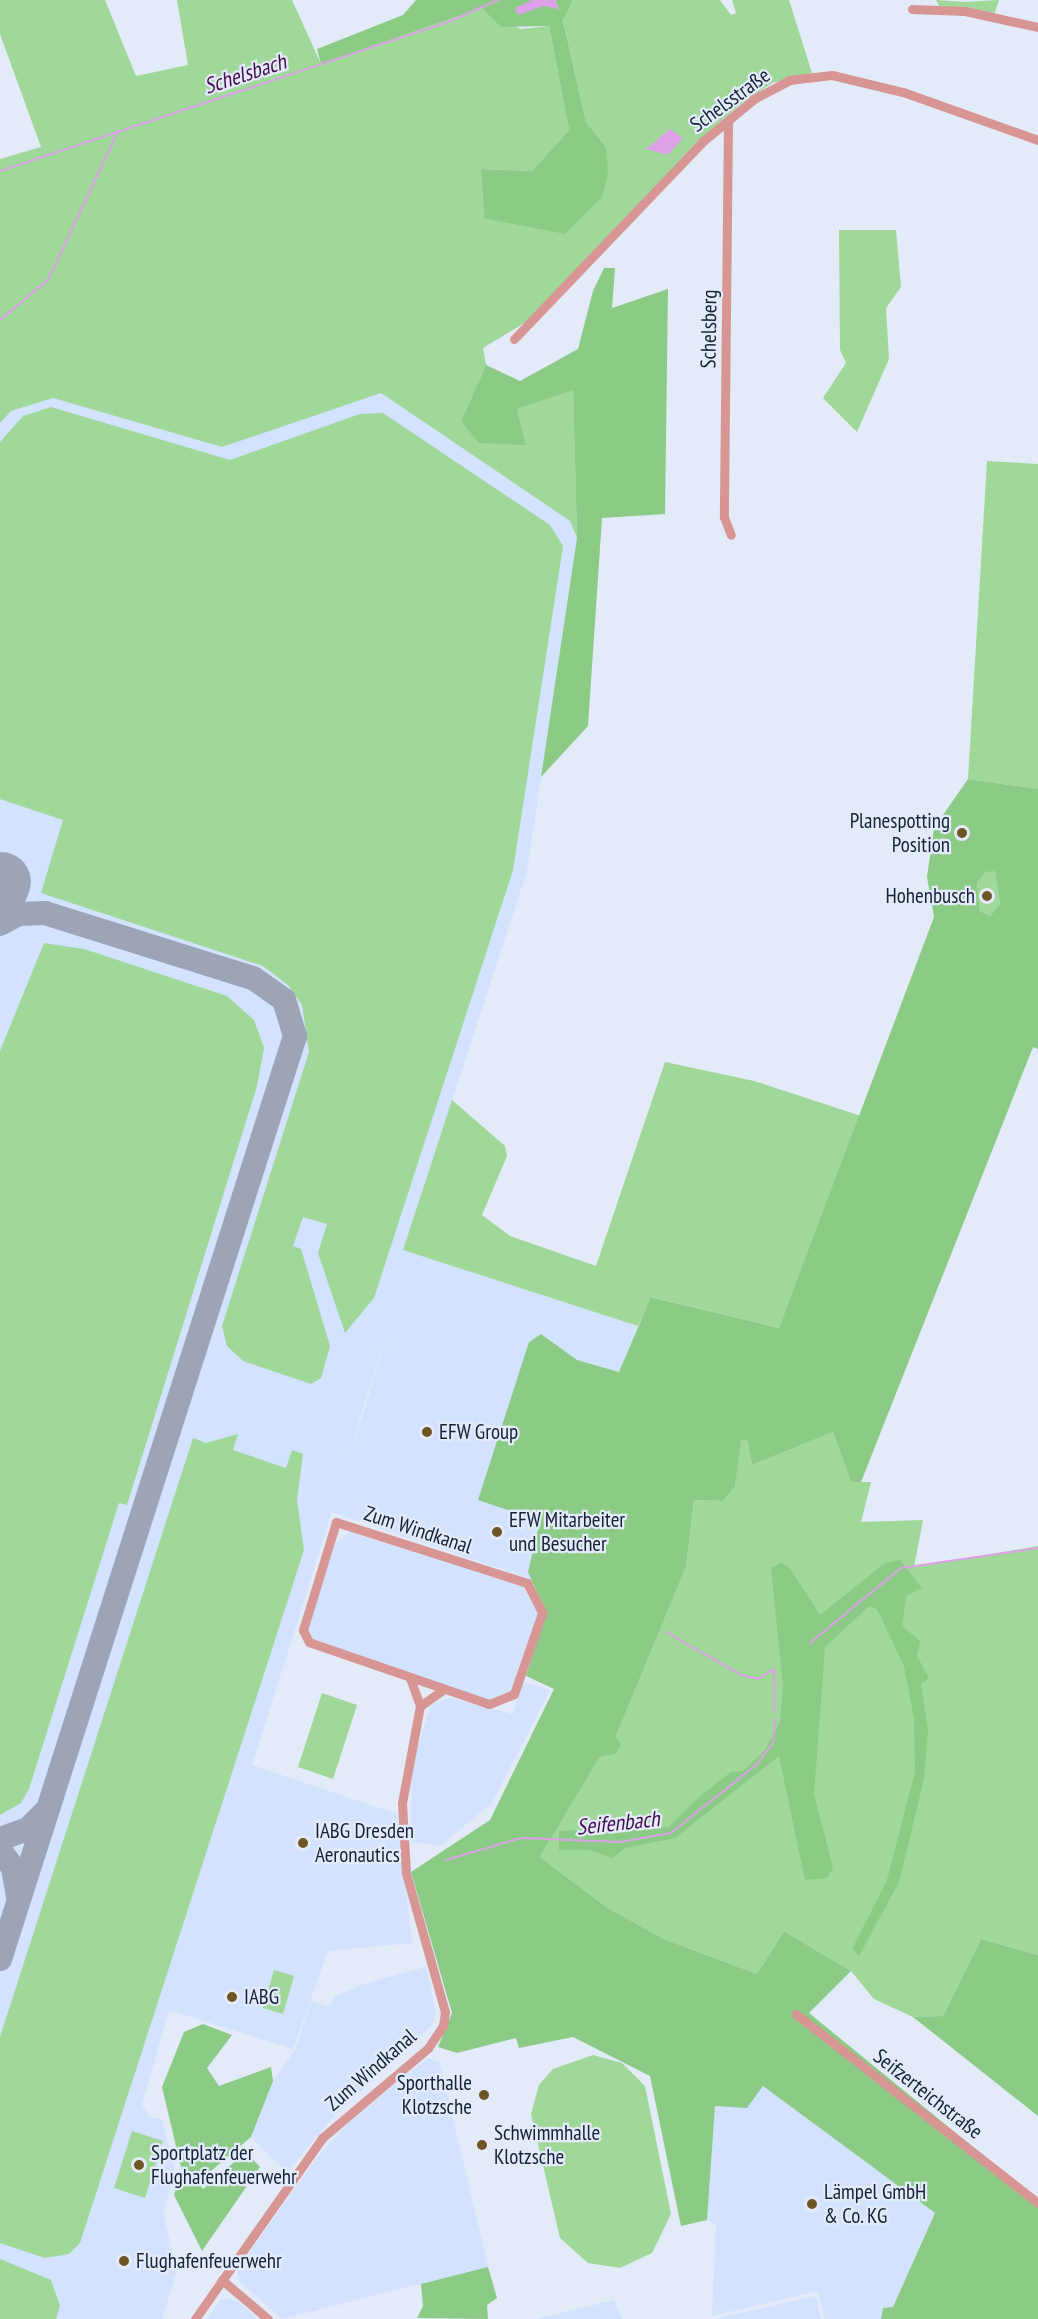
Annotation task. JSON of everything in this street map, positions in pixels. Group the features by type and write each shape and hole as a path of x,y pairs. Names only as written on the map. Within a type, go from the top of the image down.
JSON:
{"street":[{"path":"912,9 965,11 1038,27"},
{"name":"Schelsstraße","path":"514,339 702,142 772,87 832,75 903,92 1038,140"},
{"name":"Schelsberg","path":"728,121 723,517 731,535"},
{"name":"Zum Windkanal","path":"336,1522 527,1583 538,1598 543,1613 514,1694 489,1704 410,1678 324,1650 309,1642 303,1630 336,1522"},
{"path":"410,1678 420,1706 444,1689"},
{"name":"Zum Windkanal","path":"195,2319 322,2138 428,2048 443,2026 445,2013 402,1842 404,1779 420,1706"},
{"name":"Seifzerteichstraße","path":"796,2014 1038,2204"},
{"path":"222,2280 268,2319"}],"shaded area":[{"path":"532,0 555,0 559,9 544,6 518,15 515,8"},
{"path":"670,129 683,138 668,155 646,149"},
{"path":"381,393 570,521 577,538 527,871 403,1250 638,1326 619,1372 577,1360 541,1334 529,1342 541,1521 531,1579 332,1512 252,1765 397,1814 412,1943 328,1951 293,2049 169,2010 142,2105 150,2117 162,2120 175,2171 163,2214 177,2270 162,2319 0,2319 0,423 11,411 53,398 222,447","holes":["388,1334 346,1466 364,1404"]},
{"path":"350,1532 523,1587 538,1614 510,1691 488,1700 313,1641 308,1625 335,1544"},
{"path":"523,1682 550,1690 492,1803 440,1846 411,1842 412,1765 431,1705 449,1698 513,1714"},
{"path":"426,1967 436,2012 432,2025 336,2114 287,2172 251,2137 273,2081 295,2050 311,2001 330,2007 334,1997 363,1984"},
{"path":"428,2058 440,2063 488,2267 282,2319 239,2281 237,2270 315,2160 349,2122"},
{"path":"763,2086 935,2213 893,2307 883,2308 881,2319 825,2319 818,2291 712,2316 716,2224 707,2220 715,2106"},
{"path":"816,2296 821,2319 715,2319"},
{"path":"229,2299 240,2303 258,2319 207,2319 220,2300"},
{"path":"614,2300 622,2319 537,2319"}],"green space":[{"path":"0,0 105,0 136,76 188,65 177,0 292,0 321,64 482,8 521,29 549,26 569,130 532,171 481,169 484,218 606,147 586,122 563,19 573,0 720,0 731,15 736,13 732,0 789,0 812,73 772,83 741,104 697,142 526,322 483,348 486,365 461,421 526,445 517,409 573,389 577,538 570,521 381,393 222,447 53,398 11,411 0,423 0,159 41,147 0,34","holes":["670,129 678,142 668,154 660,150 660,138"]},
{"path":"416,0 532,0 559,9 555,0 573,0 563,20 586,122 606,147 608,173 602,197 565,234 484,218 481,169 532,171 569,130 549,26 501,27 482,8 321,64 317,49 403,15"},
{"path":"936,0 964,2 999,0 994,15 939,6"},
{"path":"839,230 896,230 901,287 886,308 889,359 857,432 823,398 846,363 840,350"},
{"path":"604,268 615,268 612,308 668,289 665,514 602,518 588,726 541,777 577,538 573,390 517,409 526,445 479,443 461,421 486,365 520,381 578,349 593,291"},
{"path":"51,407 230,460 360,414 383,413 550,525 563,546 513,870 374,1298 345,1333 318,1253 327,1224 303,1217 293,1246 301,1249 330,1346 321,1378 311,1384 243,1361 227,1346 222,1326 309,1052 302,1005 288,985 263,966 41,893 63,820 0,799 0,442 23,416"},
{"path":"987,461 1038,464 1038,789 968,779"},
{"path":"968,779 1038,789 1038,1049 1033,1047 861,1482 851,1482 833,1432 752,1465 747,1440 741,1440 735,1487 723,1501 694,1500 686,1567 616,1736 621,1745 616,1754 600,1757 540,1857 608,1908 664,1939 757,1974 784,1931 851,1971 809,2013 1038,2200 1038,2319 881,2319 883,2308 893,2307 935,2213 763,2086 747,2108 715,2106 707,2220 681,2226 650,2076 573,2037 519,2048 516,2038 457,2053 438,2047 452,2013 411,1872 490,1820 554,1689 526,1676 546,1613 528,1572 540,1521 478,1500 529,1342 541,1334 577,1360 619,1372 651,1297 779,1328 934,917 927,877 934,828","holes":["995,871 1000,904 990,916 980,911 977,883 985,872"]},
{"path":"995,870 1000,904 990,916 980,911 977,883 985,871"},
{"path":"44,943 84,949 227,996 254,1020 264,1048 257,1086 127,1505 119,1503 29,1789 21,1803 0,1815 0,1051"},
{"path":"665,1062 754,1081 861,1116 779,1328 652,1297 638,1326 403,1250 452,1100 505,1146 507,1156 482,1215 510,1236 596,1266"},
{"path":"833,1432 851,1482 871,1482 861,1522 923,1520 914,1567 1038,1546 1038,1955 981,1939 943,2016 913,2017 874,1999 851,1971 784,1931 757,1974 664,1939 608,1908 540,1857 600,1757 616,1754 620,1745 616,1736 686,1567 694,1500 723,1501 735,1487 740,1440 747,1440 752,1465"},
{"path":"238,1434 233,1450 286,1468 292,1450 303,1454 297,1500 304,1550 80,2243 69,2254 45,2258 0,2243 0,2037 193,1438 206,1443"},
{"path":"900,1560 922,1588 906,1596 902,1626 920,1641 917,1656 929,1678 921,1684 928,1730 924,1779 899,1882 859,1956 852,1949 887,1880 915,1772 914,1719 904,1666 877,1609 869,1606 825,1647 814,1794 833,1868 827,1878 805,1880 779,1756 675,1838 625,1848 612,1858 590,1850 559,1850 559,1831 669,1827 699,1797 731,1772 743,1771 765,1750 780,1722 783,1686 771,1568 781,1563 789,1567 820,1615 885,1563"},
{"path":"322,1693 357,1705 333,1779 298,1767"},
{"path":"981,1939 1038,1955 1038,2116 913,2017 943,2016"},
{"path":"274,1970 294,1976 283,2014 263,2008"},
{"path":"203,2024 232,2035 207,2068 219,2086 271,2067 273,2081 251,2137 198,2182 203,2189 246,2152 260,2167 202,2251 174,2195 182,2171 162,2087 184,2032"},
{"path":"593,2055 622,2063 645,2086 671,2214 652,2253 620,2268 588,2263 560,2238 531,2114 539,2085 553,2069"},
{"name":"Sportplatz der Flughafenfeuerwehr","path":"132,2131 163,2141 145,2198 114,2188"},
{"path":"0,2259 51,2280 60,2306 56,2319 0,2319"},
{"path":"488,2267 497,2298 487,2305 488,2319 417,2318 423,2306 421,2284"}],"waterway":[{"name":"Schelsbach","path":"0,171 453,20 498,0"},
{"path":"0,320 48,280 118,131"},
{"name":"Seifenbach","path":"810,1643 901,1568 1038,1548"},
{"path":"666,1632 741,1675 758,1679 774,1669 774,1712"},
{"name":"Seifenbach","path":"446,1860 521,1838 620,1842 671,1833 757,1764 773,1743 775,1719"}],"taxiway":[{"path":"0,924 19,914 45,913 253,978 284,1000 295,1036 0,1959"},
{"path":"0,1839 28,1829 46,1811"},
{"path":"0,1850 13,1868 18,1896"}],"runway":[{"path":"0,887 2,881"}],"place":[{"name":"Planespotting Position","path":"962,833"},
{"name":"Hohenbusch","path":"987,896"},
{"name":"EFW Group","path":"427,1432"},
{"name":"EFW Mitarbeiter und Besucher","path":"497,1532"},
{"name":"IABG Dresden Aeronautics","path":"303,1843"},
{"name":"IABG","path":"232,1997"},
{"name":"Sporthalle Klotzsche","path":"484,2095"},
{"name":"Schwimmhalle Klotzsche","path":"482,2145"},
{"name":"Sportplatz der Flughafenfeuerwehr","path":"139,2165"},
{"name":"Lämpel GmbH & Co. KG","path":"812,2204"},
{"name":"Flughafenfeuerwehr","path":"124,2261"}]}
